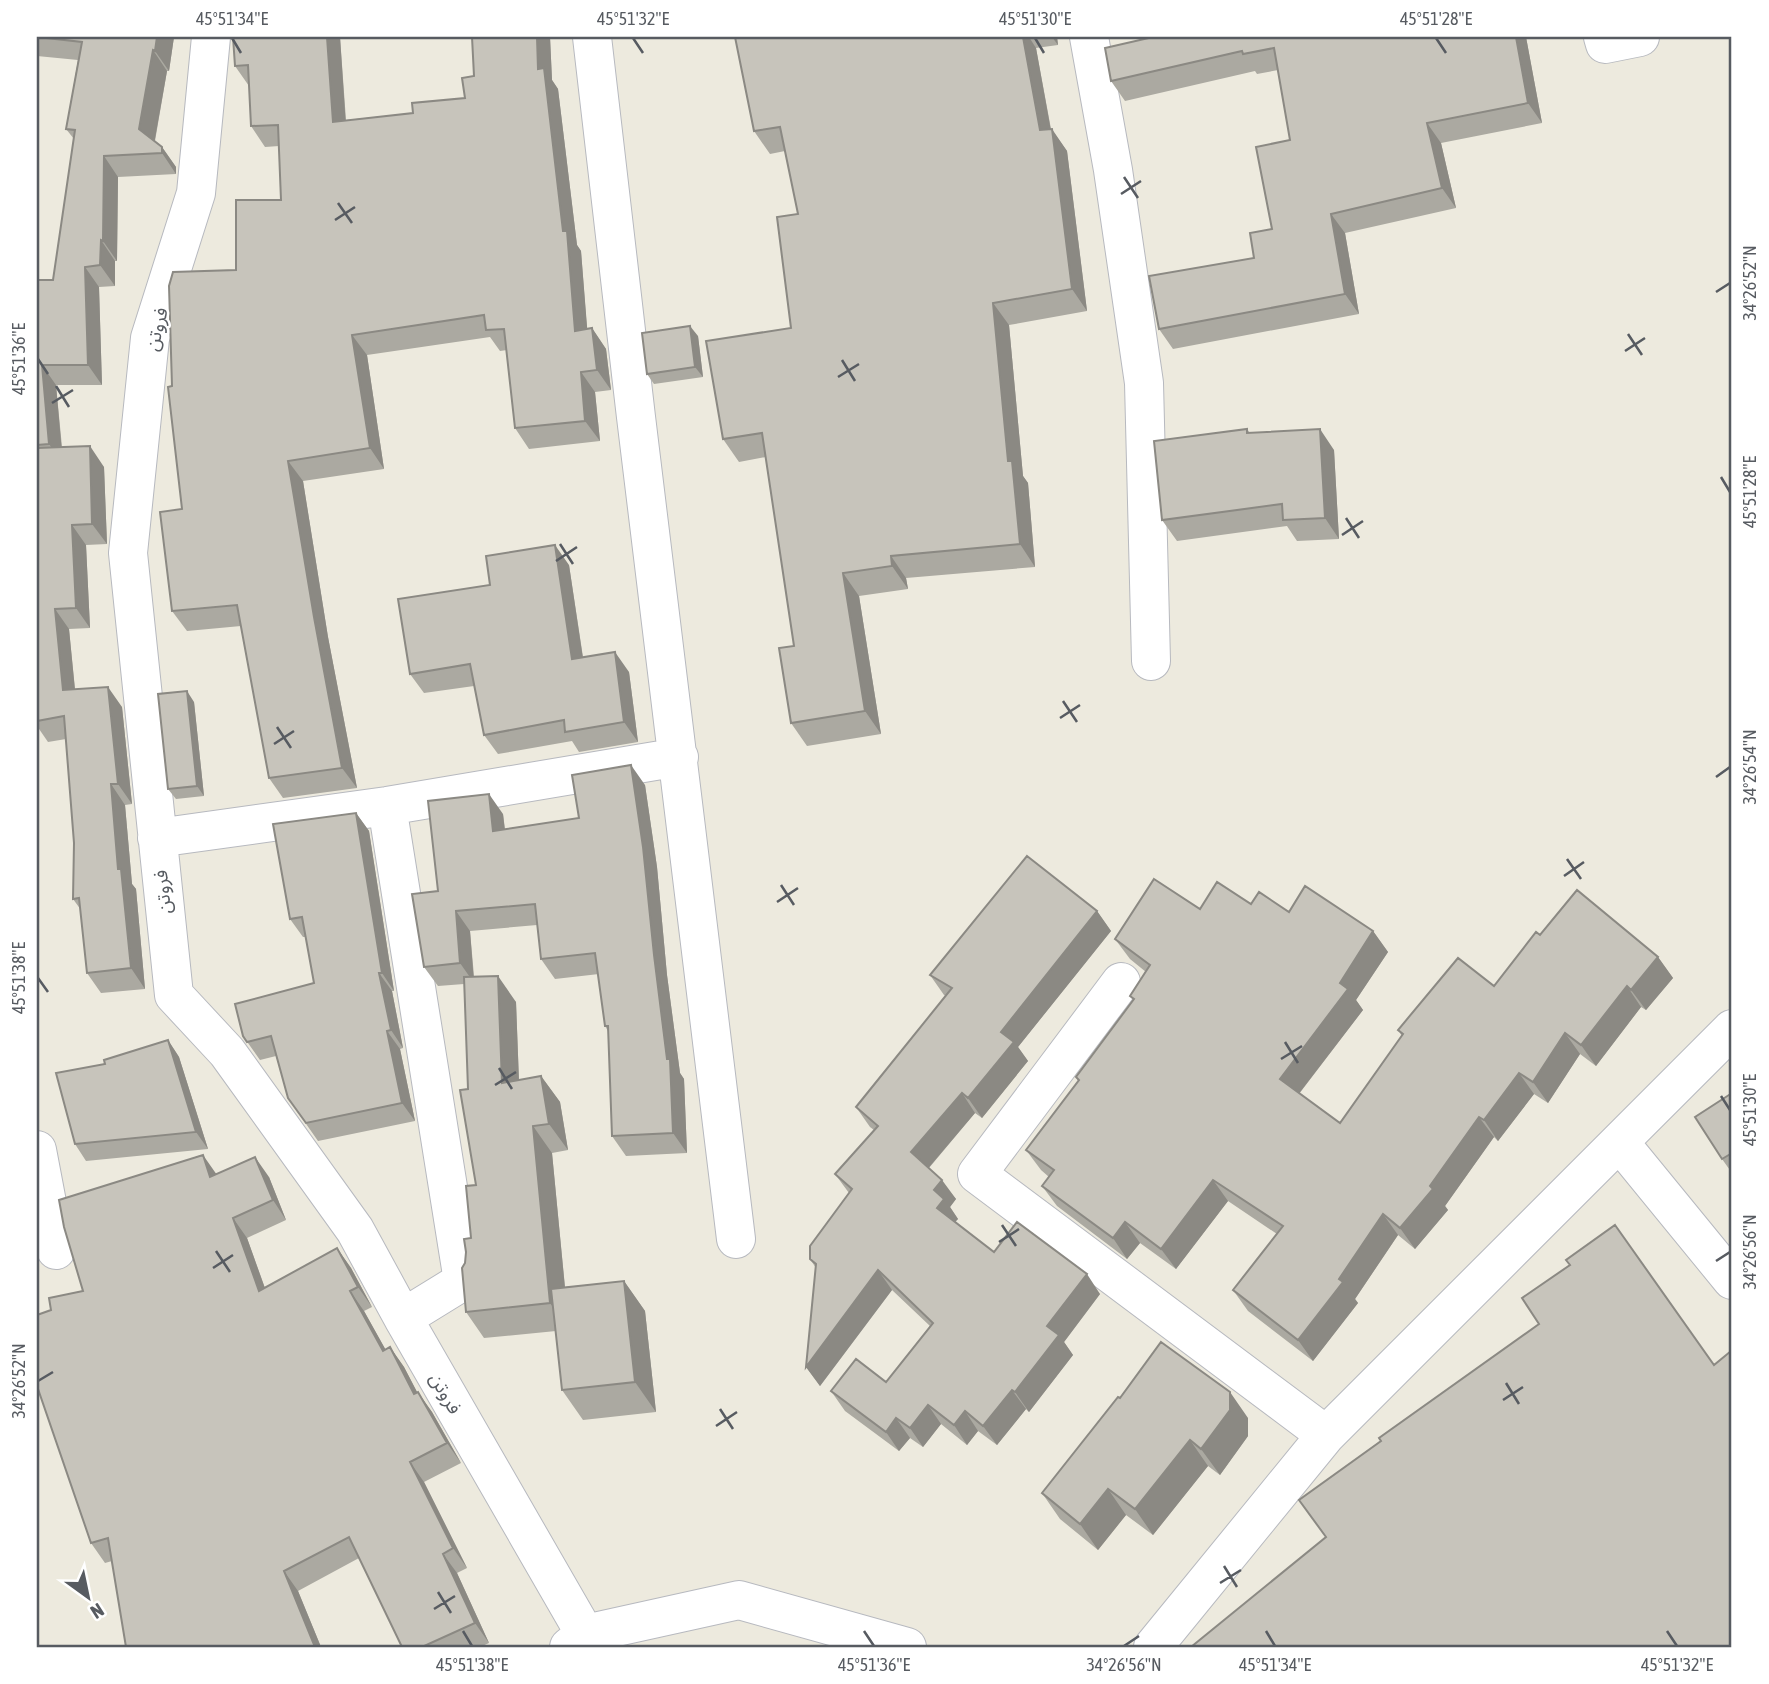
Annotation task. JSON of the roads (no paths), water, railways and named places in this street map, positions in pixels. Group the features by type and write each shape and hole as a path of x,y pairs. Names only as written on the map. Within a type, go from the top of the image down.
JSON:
{"street":[{"name":"فروتن","path":"211,37 196,193 150,338 128,554 174,995 227,1052 355,1230 577,1641"},
{"path":"592,37 736,1239"},
{"path":"1089,37 1114,170 1144,383 1151,661"},
{"path":"1602,37 1605,44 1640,37"},
{"path":"157,838 387,806 679,758"},
{"path":"387,806 463,1281 403,1318"},
{"path":"1121,982 977,1174 1326,1435"},
{"path":"1153,1647 1326,1435 1732,1029"},
{"path":"1620,1143 1732,1280"},
{"path":"37,1150 56,1251"},
{"path":"577,1641 739,1600 907,1647"}]}
